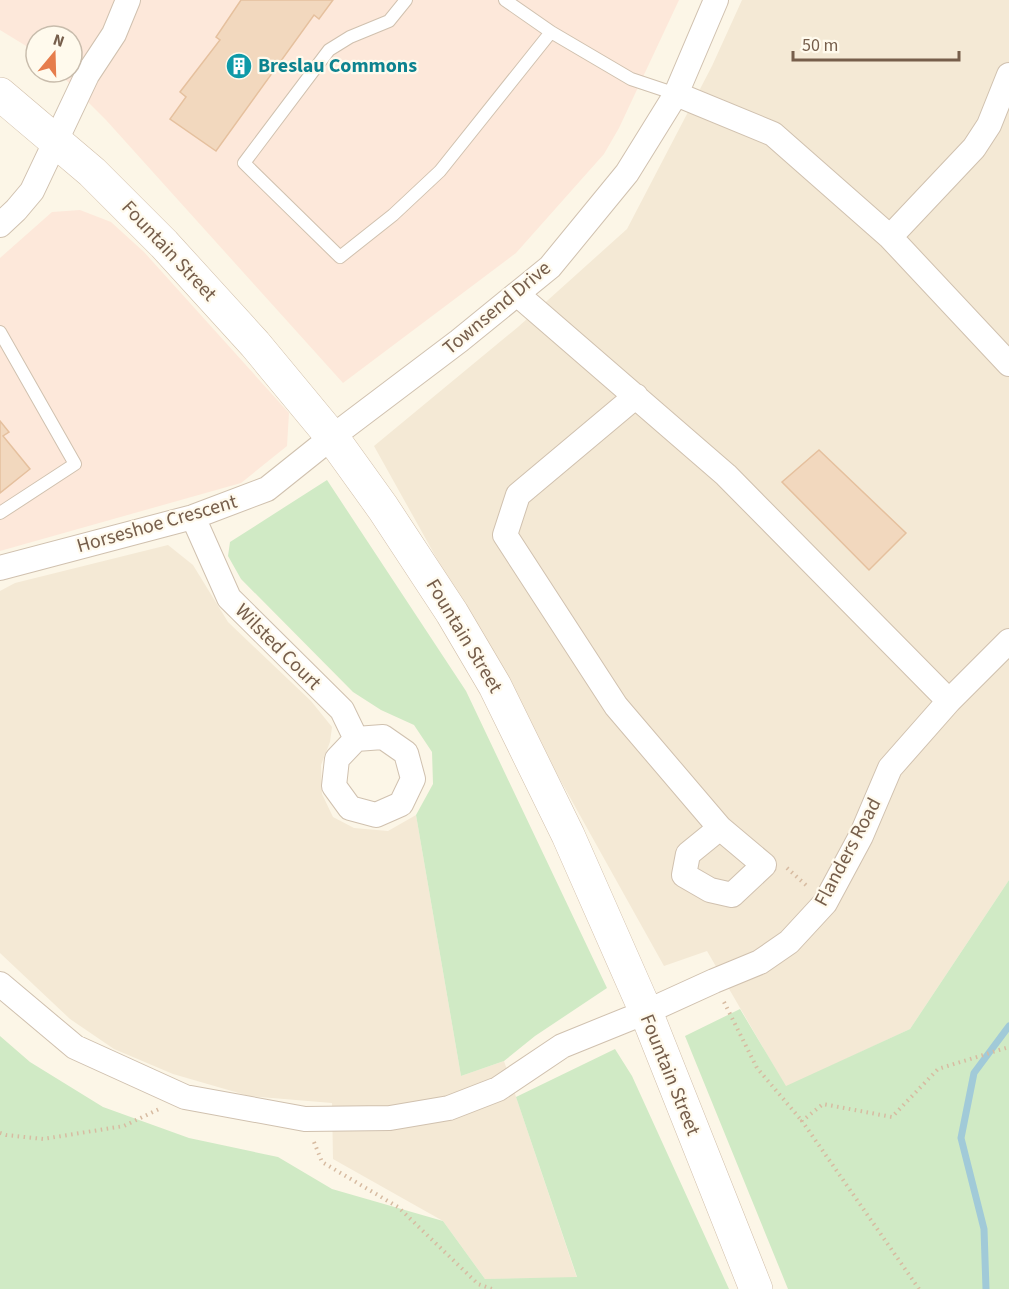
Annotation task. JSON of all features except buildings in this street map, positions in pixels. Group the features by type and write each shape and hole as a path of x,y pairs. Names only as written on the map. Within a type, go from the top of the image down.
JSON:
{"main road":[{"name":"Fountain Street","path":"0,94 92,172 164,244 255,344 332,437 383,508 446,603 495,686 568,835 646,1012 756,1289"}],"street":[{"path":"0,225 32,191 87,75 114,34 128,0"},
{"name":"Townsend Drive","path":"332,437 550,267 627,173 676,94 716,0"},
{"path":"890,237 974,148 989,125 1009,75"},
{"path":"676,94 773,134 890,237 1009,364"},
{"path":"517,294 726,475 949,701"},
{"path":"636,396 518,495 505,536 616,706 720,828 764,865 732,895 710,890 684,874 688,854 720,828"},
{"name":"Horseshoe Crescent","path":"0,568 193,517 267,489 332,437"},
{"name":"Wilsted Court","path":"193,517 229,598 342,710 356,740"},
{"name":"Flanders Road","path":"646,1012 760,962 789,942 825,903 861,836 890,768 949,701 1009,641"},
{"path":"0,984 75,1047 185,1097 305,1119 390,1118 449,1108 498,1089 562,1046 646,1012"}],"lane":[{"path":"405,0 389,21 350,37 329,50 244,163 340,257 393,215 440,171 551,32"},
{"path":"506,0 551,32 631,79 676,94"},
{"path":"0,332 75,464 0,513"}],"path":[{"path":"764,865 782,863 825,903"},
{"path":"714,981 757,1068 802,1121 918,1289"},
{"path":"802,1121 823,1104 892,1117 938,1069 1009,1047"},
{"path":"0,1133 43,1139 124,1126 185,1097"},
{"path":"305,1119 321,1162 398,1207 478,1284 492,1289"}],"shaded area":[{"path":"0,0 679,0 619,128 604,154 516,253 343,383 106,120 70,84 84,84 84,24 24,24 24,45 0,30"},
{"path":"742,0 1009,0 1009,880 910,1029 786,1087 707,951 664,966 374,446 518,327 627,229 712,66"},
{"path":"80,210 111,222 144,252 289,413 287,446 241,483 0,551 0,258 52,212"},
{"path":"168,545 193,565 228,622 311,701 332,727 330,742 321,765 322,794 333,817 354,828 388,831 416,815 461,1076 504,1061 577,1278 485,1279 443,1221 333,1159 332,1103 249,1096 173,1074 114,1049 70,1019 0,953 0,591 15,583"}],"green space":[{"path":"327,480 466,691 607,988 535,1036 504,1061 461,1076 416,815 433,784 432,752 414,725 381,710 353,692 241,579 228,556 230,542"},
{"path":"1009,880 1009,1289 788,1289 685,1036 740,1009 786,1086 910,1029"},
{"path":"0,1036 30,1062 103,1107 189,1138 278,1157 332,1189 443,1221 485,1279 577,1277 516,1097 615,1049 632,1076 729,1289 0,1289"}],"waterway":[{"path":"986,1289 984,1229 961,1138 974,1073 1009,1026"}],"place":[{"name":"Breslau Commons","path":"239,66"}]}
